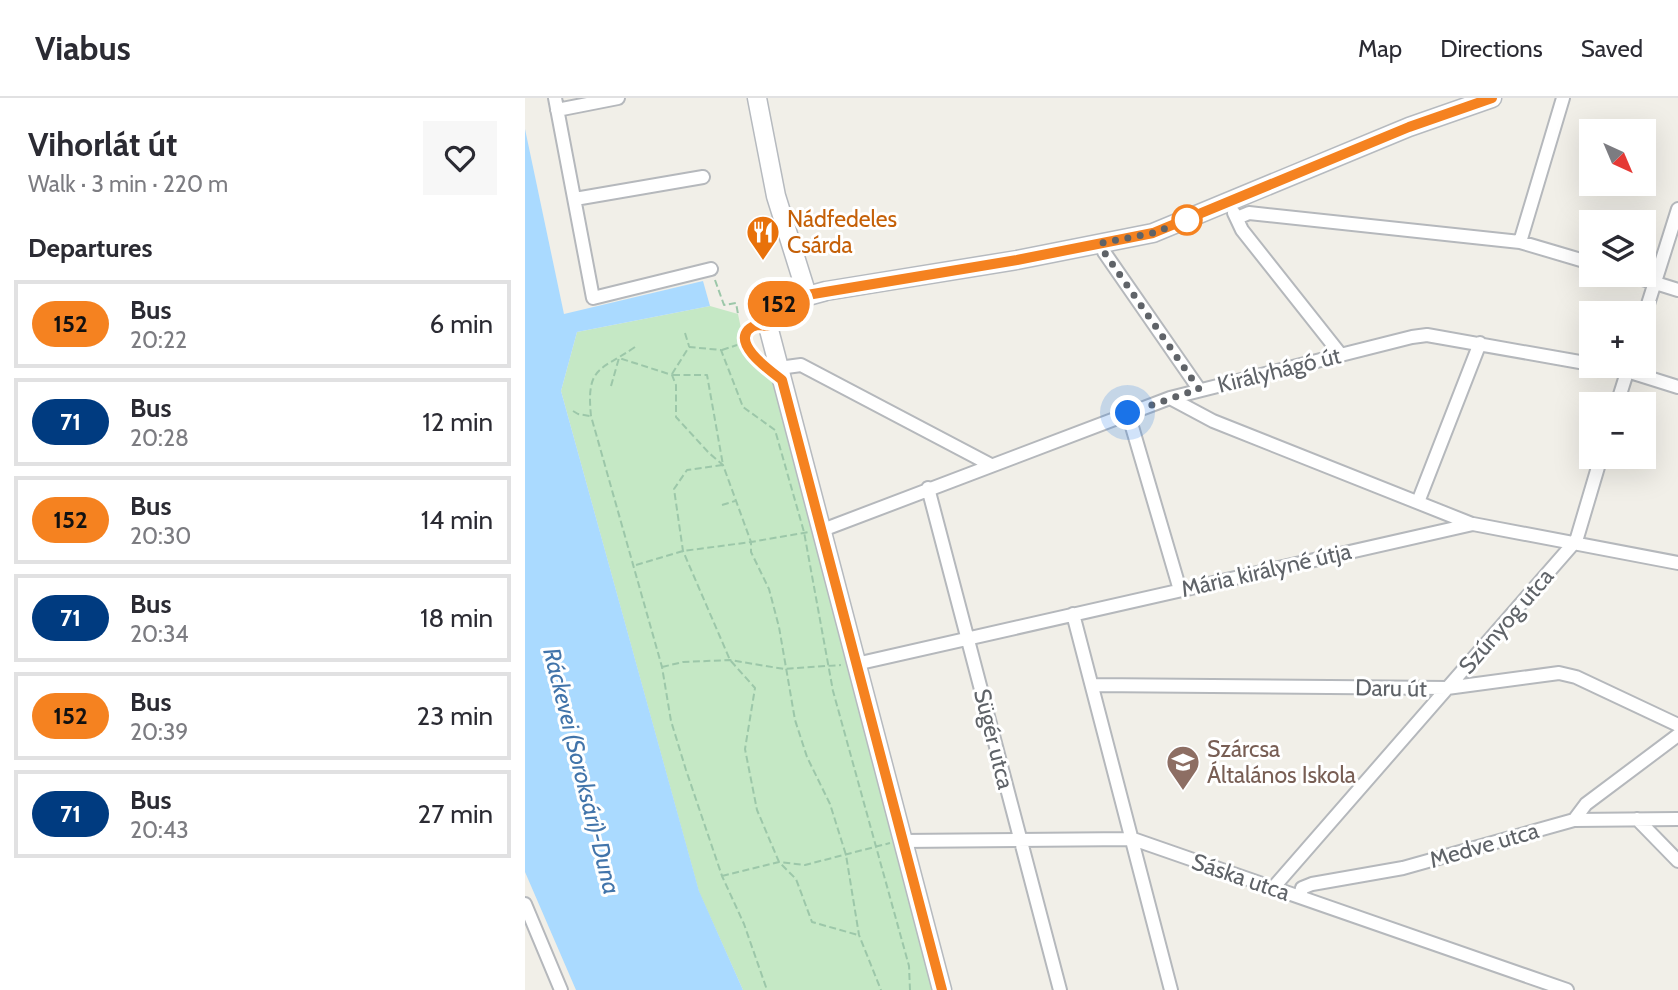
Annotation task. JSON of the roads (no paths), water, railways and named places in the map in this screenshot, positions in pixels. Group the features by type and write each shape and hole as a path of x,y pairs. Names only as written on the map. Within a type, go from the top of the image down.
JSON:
{"street":[{"path":"618,98 556,104 593,298 711,269"},
{"path":"757,98 776,196 807,295"},
{"path":"942,990 856,664 812,531 769,320 782,303 807,295 1153,233 1233,209 1409,127 1492,98"},
{"path":"1520,242 1563,98"},
{"path":"575,199 703,177"},
{"path":"1233,209 1249,213 1520,242 1579,259"},
{"path":"1233,209 1242,230 1341,355"},
{"path":"1656,279 1678,209"},
{"path":"1102,243 1104,252 1199,389"},
{"path":"1656,282 1678,290"},
{"name":"Királyhágó út","path":"812,531 1170,398 1427,335 1579,362"},
{"path":"1418,502 1480,343"},
{"path":"780,374 801,365 991,465"},
{"path":"1654,378 1678,387"},
{"path":"1170,398 1213,421 1473,524"},
{"path":"1128,413 1180,590"},
{"path":"1573,544 1597,469"},
{"name":"Sügér utca","path":"928,488 1060,990"},
{"name":"Mária királyné útja","path":"856,664 1473,524 1678,563"},
{"name":"Szúnyog utca","path":"1273,888 1573,544"},
{"path":"1073,614 1171,990"},
{"name":"Daru út","path":"1092,685 1447,688 1564,673 1678,725"},
{"path":"1574,820 1586,804 1678,735"},
{"path":"1637,819 1678,861"},
{"path":"1651,835 1660,819"},
{"name":"Medve utca","path":"1301,893 1574,820 1678,819"},
{"name":"Sáska utca","path":"901,841 1133,839 1273,888 1301,893 1567,990"},
{"path":"1285,874 1301,893"},
{"path":"525,904 561,990"}],"lane":[{"path":"769,320 751,327 745,334 744,343 750,352 780,374"}],"water":[{"name":"Ráckevei (Soroksári)-Duna","path":"525,129 564,314 703,281 710,306 577,332 561,391 699,891 743,990 576,990 525,872"}],"place":[{"name":"Nádfedeles Csárda","path":"763,262"},
{"name":"Szárcsa Általános Iskola","path":"1183,792"}]}
